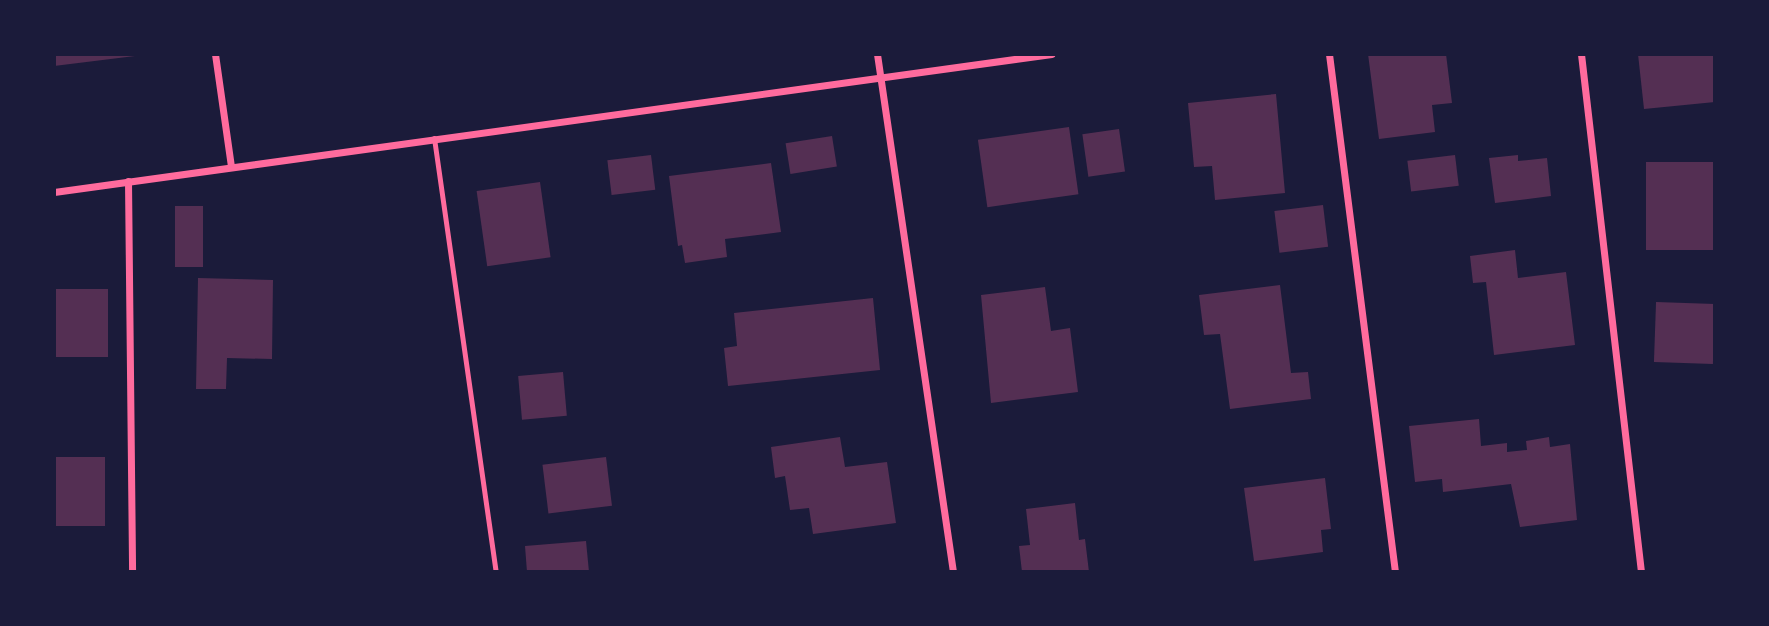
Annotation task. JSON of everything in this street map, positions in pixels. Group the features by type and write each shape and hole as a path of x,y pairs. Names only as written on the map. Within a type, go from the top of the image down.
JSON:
{"street":[{"path":"215,54 231,166"},
{"path":"877,54 953,572"},
{"path":"54,192 1051,54"},
{"path":"1329,54 1395,572"},
{"path":"1581,54 1641,572"},
{"path":"128,181 132,572"}],"lane":[{"path":"434,138 496,572"}],"building":[{"path":"54,54 134,54 135,56 54,66"},
{"path":"1368,54 1446,54 1452,103 1432,105 1435,132 1379,139"},
{"path":"1638,54 1715,54 1715,102 1644,109"},
{"path":"1276,94 1285,193 1215,200 1212,166 1194,167 1188,103"},
{"path":"1069,127 1078,194 987,207 978,140"},
{"path":"1119,129 1125,172 1088,177 1082,134"},
{"path":"832,136 837,167 790,174 786,143"},
{"path":"651,155 655,190 612,195 607,160"},
{"path":"1455,155 1459,186 1411,192 1407,161"},
{"path":"1518,155 1518,161 1547,158 1551,196 1495,203 1489,158"},
{"path":"1646,162 1715,162 1715,250 1646,250"},
{"path":"771,163 781,232 725,239 727,257 685,263 682,245 678,246 669,176"},
{"path":"540,182 551,257 487,266 477,191"},
{"path":"1323,205 1328,247 1279,253 1274,211"},
{"path":"175,206 203,206 203,267 175,267"},
{"path":"1515,250 1518,278 1566,272 1575,345 1494,355 1486,282 1473,283 1470,256"},
{"path":"198,278 273,280 272,359 227,358 226,389 196,389"},
{"path":"1280,285 1291,373 1308,372 1311,399 1230,409 1220,334 1204,335 1199,295"},
{"path":"1045,287 1051,331 1070,328 1078,392 991,403 981,295"},
{"path":"54,289 108,289 108,357 54,357"},
{"path":"873,298 880,370 728,386 724,348 737,346 734,313"},
{"path":"1656,302 1715,304 1713,364 1654,362"},
{"path":"563,372 567,416 522,420 518,376"},
{"path":"1479,419 1481,446 1507,443 1507,452 1527,450 1526,441 1549,437 1550,447 1570,444 1577,520 1520,527 1511,484 1443,492 1442,479 1415,482 1409,426"},
{"path":"840,437 845,467 887,462 896,523 813,534 809,508 790,510 785,476 775,478 771,447"},
{"path":"54,457 105,457 105,526 54,526"},
{"path":"606,457 612,506 548,513 542,465"},
{"path":"1325,478 1331,529 1321,530 1323,552 1254,561 1244,488"},
{"path":"1075,503 1079,540 1085,539 1089,572 1022,572 1019,546 1030,545 1026,509"},
{"path":"586,541 589,572 527,572 525,546"}]}
